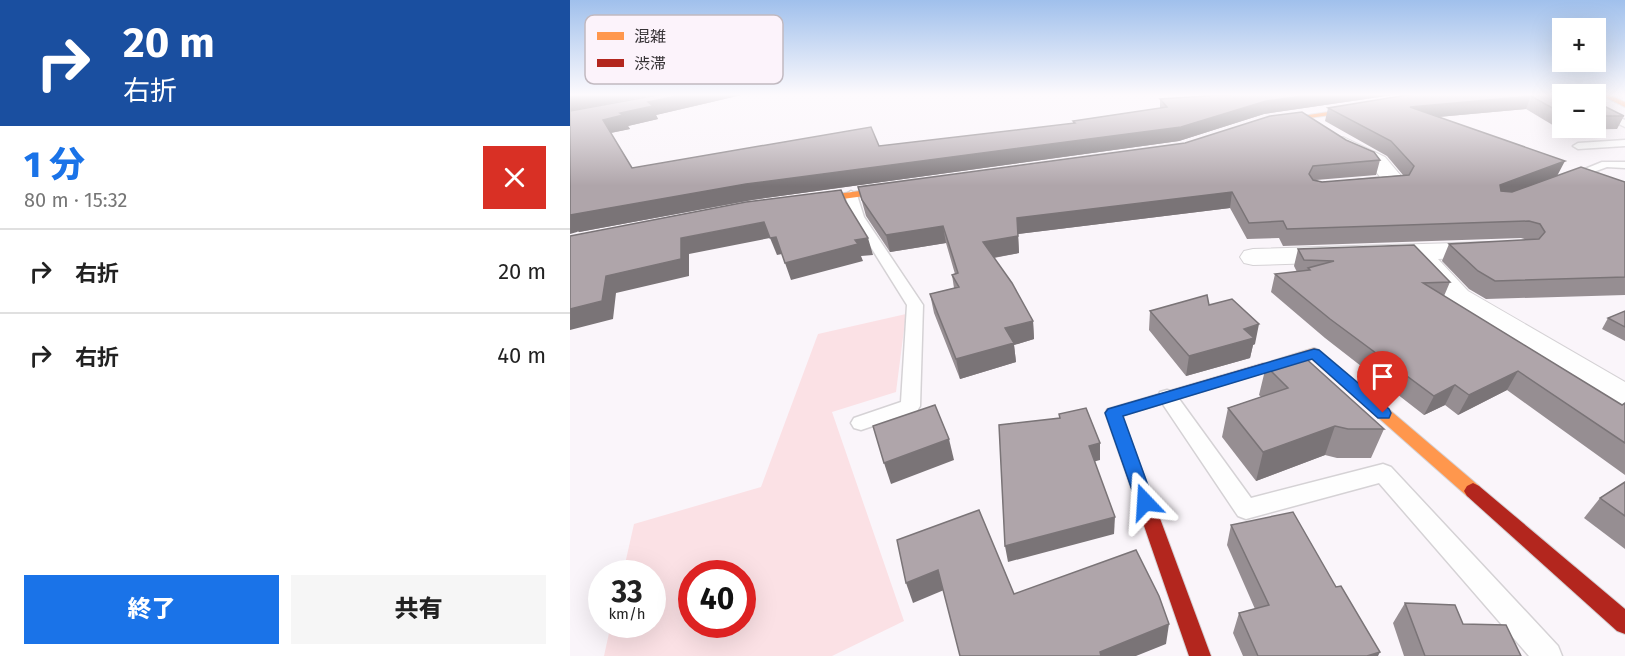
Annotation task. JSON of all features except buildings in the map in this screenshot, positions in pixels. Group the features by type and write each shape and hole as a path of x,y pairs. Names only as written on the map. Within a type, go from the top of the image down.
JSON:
{"main road":[{"path":"785,204 919,186"},
{"path":"1200,656 1113,413 1314,353 1625,623"}],"street":[{"path":"1315,125 1351,148 1378,161 1396,183 1340,187"},
{"path":"1253,257 1509,249"},
{"path":"1417,253 1458,297 1625,398"}],"lane":[{"path":"1578,146 1625,143"},
{"path":"1553,183 1606,164 1625,165"},
{"path":"851,195 858,217 915,305 910,406 861,423"},
{"path":"1167,397 1246,509 1383,473 1548,656"}],"shaded area":[{"path":"906,314 896,392 832,412 904,621 832,656 604,656 608,638 666,638 666,560 626,560 634,524 761,487 818,334"}],"traffic: slow":[{"path":"799,202 905,188"},
{"path":"1264,368 1314,353 1473,491"}],"traffic: jam":[{"path":"1200,656 1113,413 1264,368"},
{"path":"1473,491 1625,623"}],"route":[{"path":"1145,502 1113,413 1314,353 1383,413"}]}
